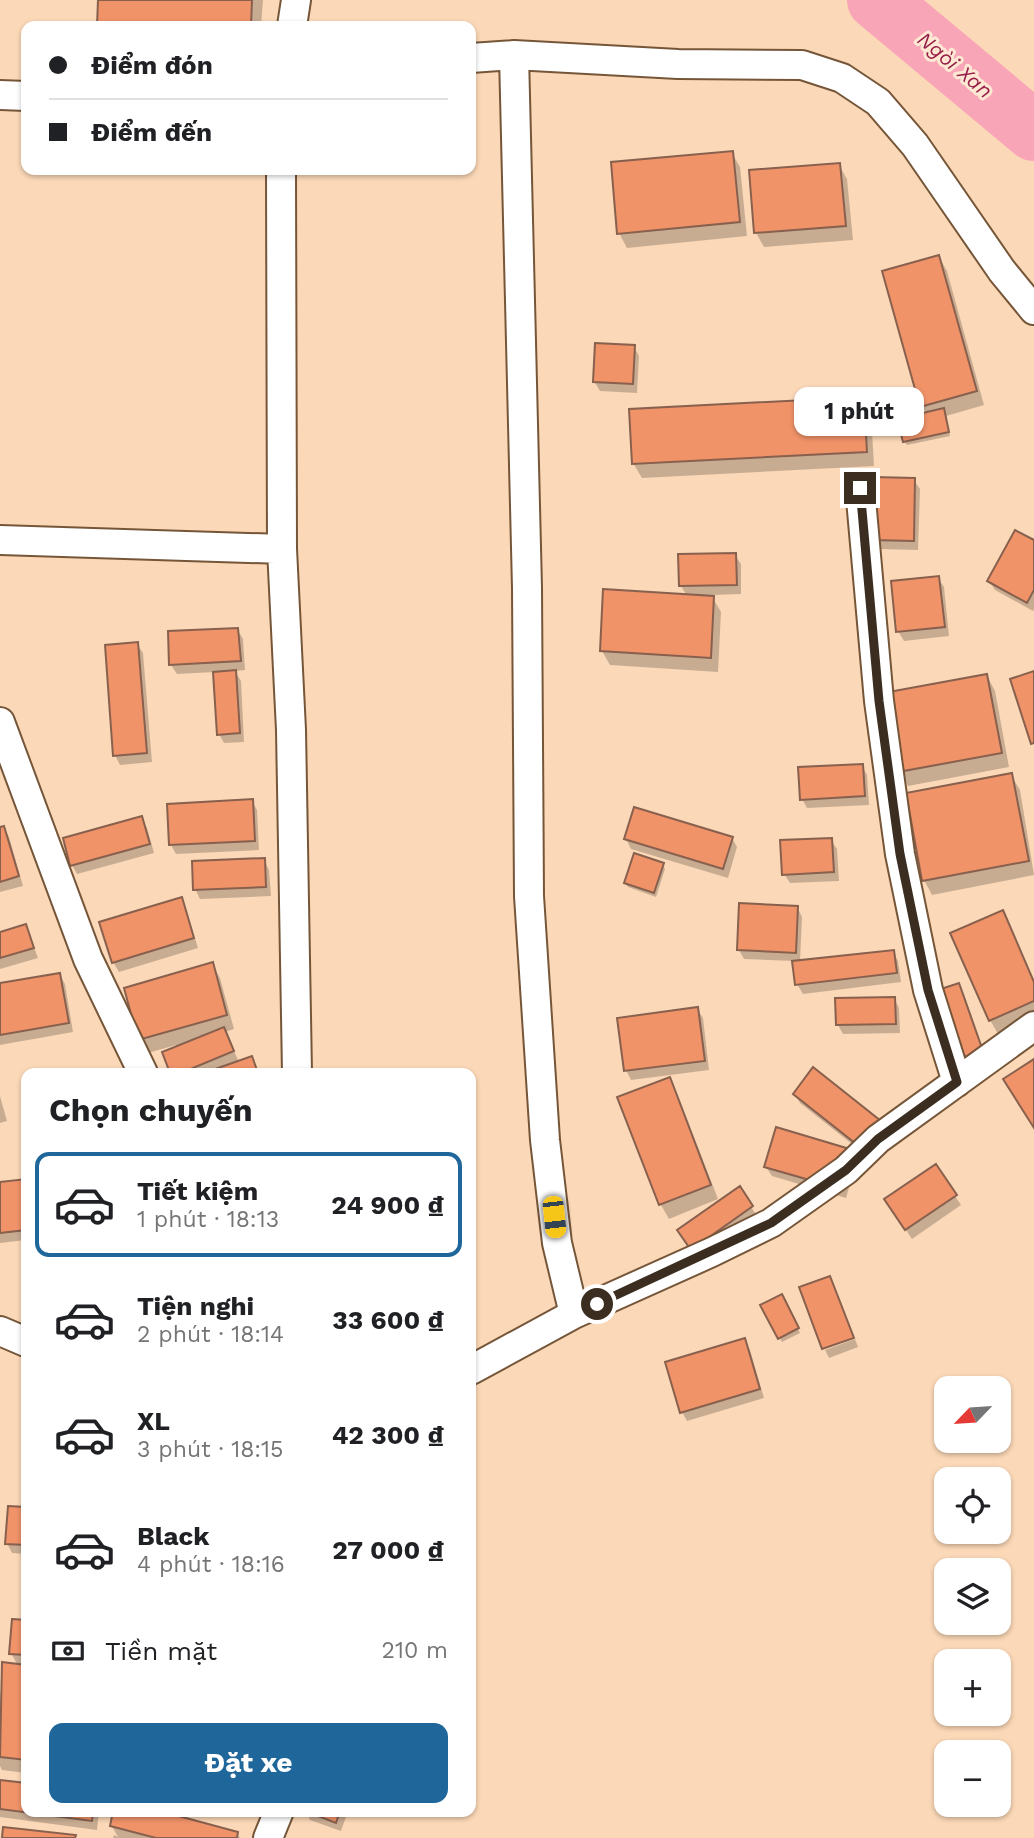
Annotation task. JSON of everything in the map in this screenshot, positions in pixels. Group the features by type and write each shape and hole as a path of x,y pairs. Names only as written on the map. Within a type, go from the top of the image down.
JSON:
{"street":[{"path":"293,21 296,0"},
{"path":"573,1314 557,1243 545,1140 529,896 527,588 493,56 678,64 802,65 842,78 878,102 915,145 1002,271 1034,310"},
{"path":"0,95 21,96"},
{"path":"281,175 282,549 291,730 297,1068"},
{"path":"860,488 879,701 900,854 928,990 957,1082"},
{"path":"0,540 282,549"},
{"path":"0,723 88,959 141,1068"},
{"path":"476,1367 573,1314 771,1223 846,1170 878,1139 1034,1026"},
{"path":"0,1331 21,1340"},
{"path":"268,1838 277,1817"}],"building":[{"path":"98,0 252,0 251,21 97,21"},
{"path":"733,151 740,222 617,234 611,162"},
{"path":"840,163 846,226 754,233 749,170"},
{"path":"939,255 977,391 920,407 882,271"},
{"path":"595,343 635,345 633,384 593,382"},
{"path":"864,397 867,452 632,464 629,409"},
{"path":"944,408 949,432 903,442 897,419"},
{"path":"873,477 915,478 914,541 871,540"},
{"path":"1015,530 1034,540 1034,590 1027,603 987,581"},
{"path":"736,553 737,585 679,586 678,554"},
{"path":"939,576 945,627 896,632 891,581"},
{"path":"603,589 714,596 711,658 600,651"},
{"path":"238,628 241,661 169,665 168,631"},
{"path":"138,642 147,753 113,756 105,645"},
{"path":"236,670 240,733 217,735 213,672"},
{"path":"1034,671 1034,743 1031,744 1010,679"},
{"path":"987,674 1002,753 898,772 883,693"},
{"path":"863,764 865,796 800,800 798,767"},
{"path":"1012,773 1029,861 922,881 906,793"},
{"path":"253,799 255,841 169,845 167,804"},
{"path":"634,807 733,837 723,869 624,839"},
{"path":"142,816 150,844 70,866 63,838"},
{"path":"4,826 19,876 0,882 0,827"},
{"path":"832,838 834,872 782,875 780,840"},
{"path":"634,853 664,863 654,893 624,883"},
{"path":"265,858 266,887 193,890 192,861"},
{"path":"182,897 194,938 112,963 99,922"},
{"path":"739,903 798,906 796,953 737,950"},
{"path":"1003,910 1034,982 1034,1001 989,1021 950,933"},
{"path":"26,924 34,948 0,958 0,932"},
{"path":"894,950 897,973 795,985 792,961"},
{"path":"213,962 227,1015 138,1040 124,988"},
{"path":"60,973 69,1023 0,1035 0,983"},
{"path":"959,983 983,1051 958,1059 935,991"},
{"path":"895,997 896,1024 836,1025 835,998"},
{"path":"698,1007 705,1061 624,1071 617,1018"},
{"path":"224,1027 234,1051 193,1068 168,1068 162,1052"},
{"path":"252,1056 256,1068 218,1068"},
{"path":"1034,1059 1034,1128 1003,1079"},
{"path":"813,1067 891,1129 870,1155 793,1094"},
{"path":"670,1077 711,1185 659,1205 617,1097"},
{"path":"776,1127 853,1150 841,1189 764,1167"},
{"path":"936,1164 957,1195 905,1230 884,1199"},
{"path":"21,1180 21,1231 0,1233 0,1182"},
{"path":"740,1186 753,1206 691,1250 677,1230"},
{"path":"830,1276 854,1338 822,1349 799,1287"},
{"path":"782,1294 799,1328 778,1339 760,1305"},
{"path":"745,1338 760,1389 680,1413 665,1362"},
{"path":"8,1506 21,1507 21,1545 5,1544"},
{"path":"12,1619 21,1620 21,1655 9,1654"},
{"path":"2,1662 21,1664 21,1759 0,1757"},
{"path":"0,1780 21,1782 21,1812 0,1809"},
{"path":"61,1817 92,1817 92,1821"},
{"path":"112,1817 182,1817 238,1832 237,1838 156,1838 110,1826"},
{"path":"320,1817 338,1817 336,1823"},
{"path":"3,1827 76,1835 75,1838 2,1838"}],"waterway":[{"name":"Ngòi Xan","path":"877,0 1034,131"}],"route":[{"path":"597,1304 771,1223 846,1170 878,1139 957,1082 928,990 900,854 879,701 860,488"}]}
